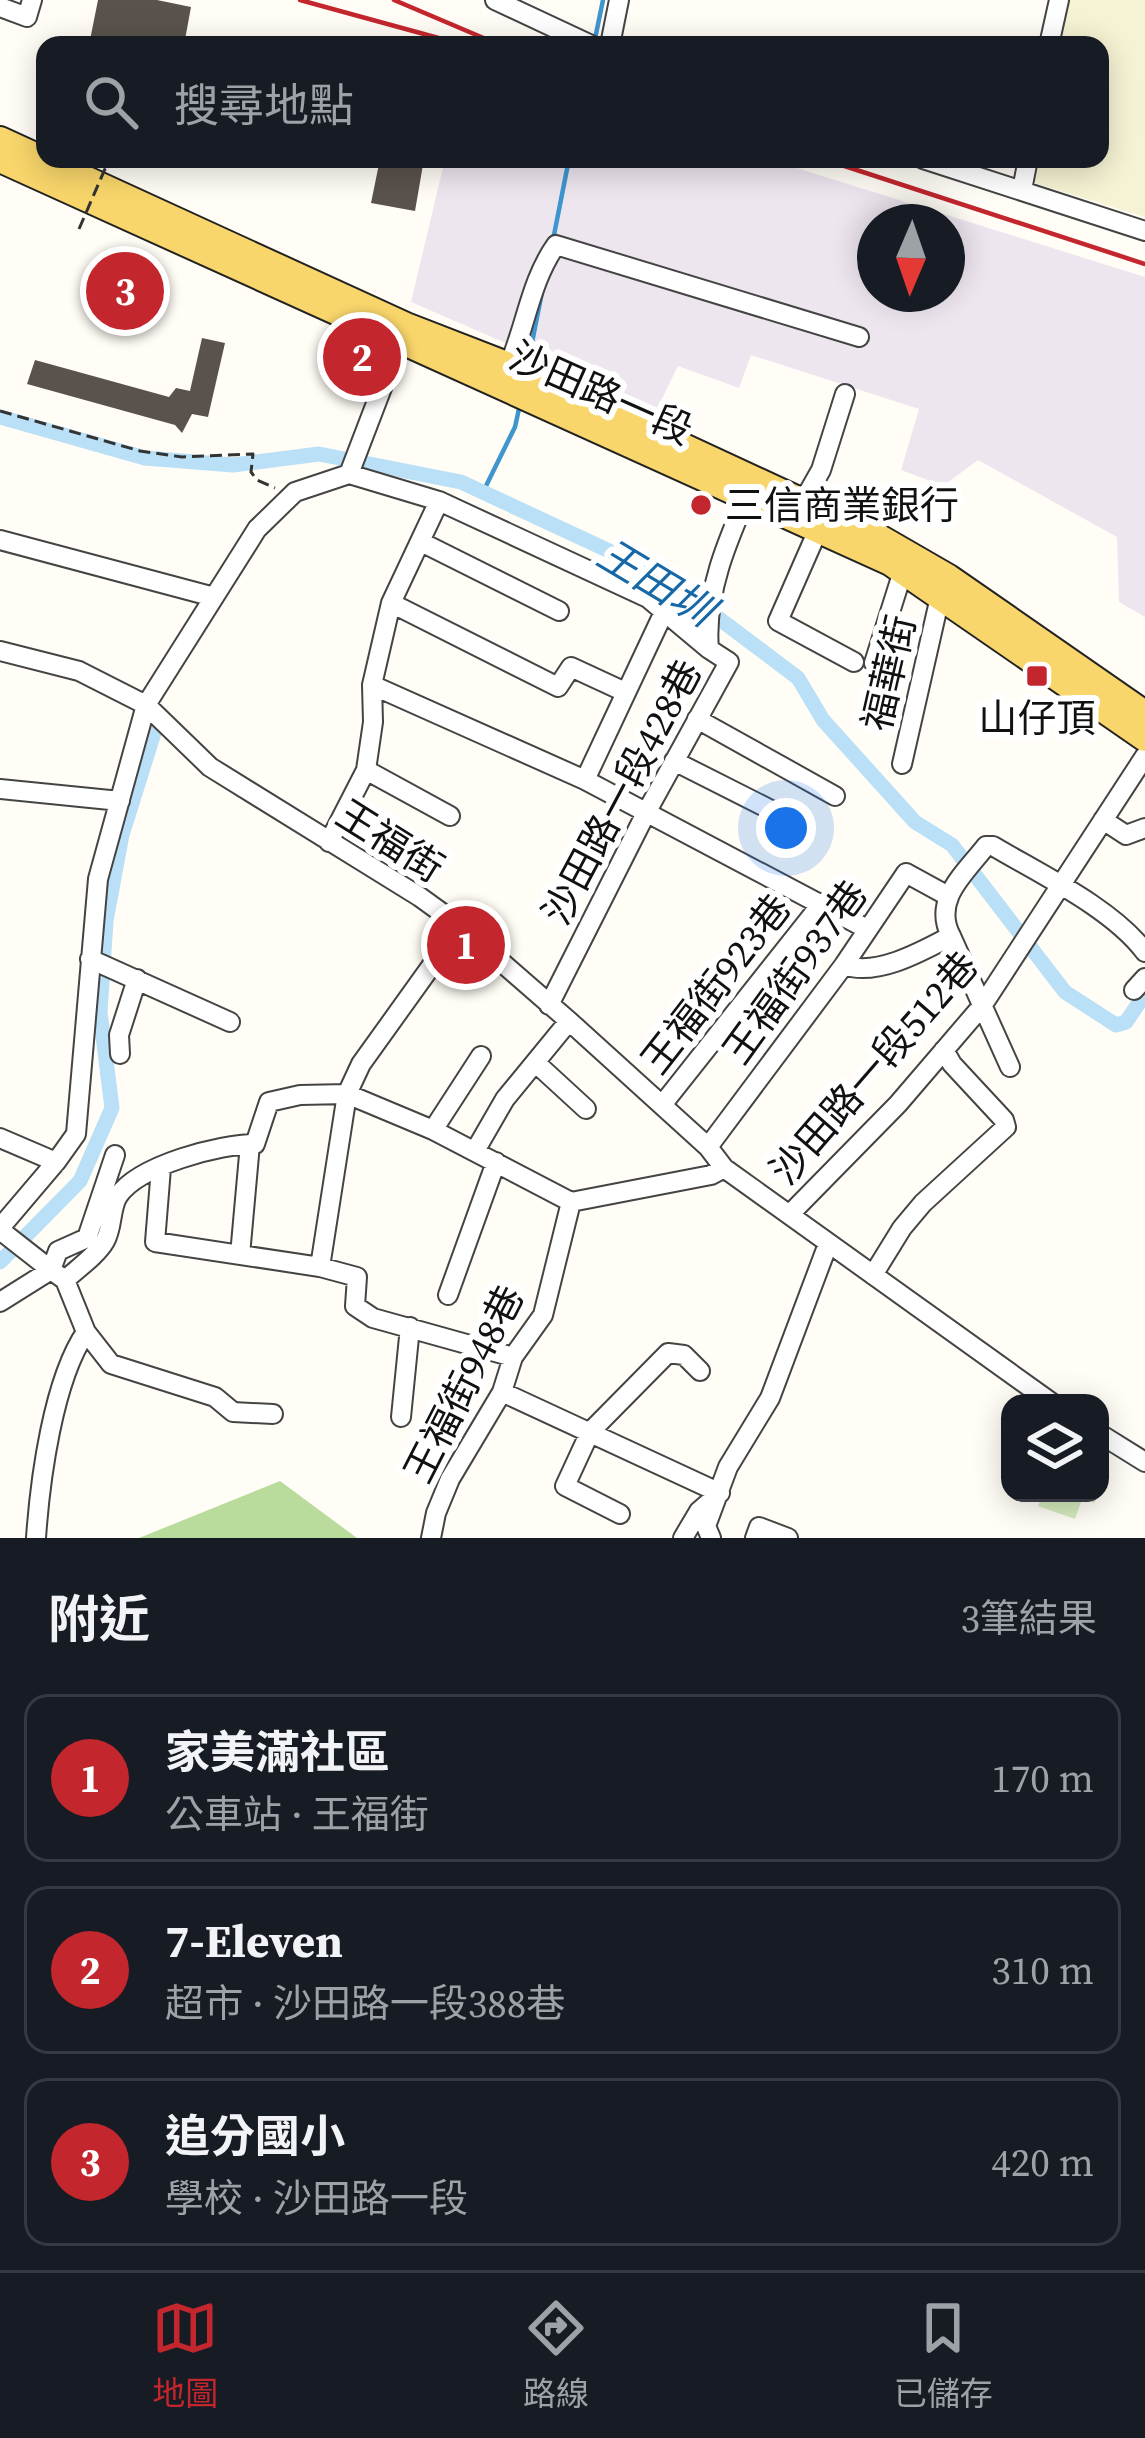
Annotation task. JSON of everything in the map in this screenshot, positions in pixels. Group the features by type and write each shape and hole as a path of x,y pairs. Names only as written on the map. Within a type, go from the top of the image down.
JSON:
{"main road":[{"name":"沙田路一段","path":"0,139 36,158"},
{"name":"沙田路一段","path":"0,160 148,218 750,488 804,500 949,578 1145,713"},
{"name":"沙田路一段","path":"54,168 148,218"},
{"name":"沙田路一段","path":"403,333 509,365 903,571 1145,740"}],"street":[{"path":"0,7 27,17 32,0"},
{"path":"495,0 571,36"},
{"path":"612,36 619,0"},
{"path":"1051,36 1059,0"},
{"path":"952,168 1145,231"},
{"path":"1022,190 1026,168"},
{"path":"509,365 526,324 538,275 556,245 859,337"},
{"path":"349,474 403,333"},
{"path":"804,500 821,470 845,394"},
{"path":"273,1414 233,1412 214,1397 111,1364 86,1332 58,1275 0,1228 76,1134 98,879 146,705 257,529 295,492 349,474 439,501 648,598 709,649"},
{"name":"沙田路一段428巷","path":"550,1005 646,813 729,662 709,649 706,622 728,536 750,488"},
{"path":"329,842 366,770 373,722 372,685 391,603 439,501"},
{"path":"818,530 778,621 864,663 903,571"},
{"path":"0,540 214,598"},
{"path":"421,542 560,611"},
{"name":"福華街","path":"902,764 940,597"},
{"path":"391,603 559,687 571,667 625,692"},
{"path":"584,780 664,612"},
{"name":"王福街","path":"0,651 80,671 146,705 210,767 460,926 708,1148"},
{"path":"372,685 584,780 867,929"},
{"path":"698,719 835,796"},
{"name":"沙田路一段512巷","path":"708,1148 724,1168 790,1214 898,1104 982,1006 1145,756"},
{"path":"674,761 772,811"},
{"path":"366,770 450,816"},
{"path":"0,789 120,802"},
{"path":"1103,820 1126,835 1145,828"},
{"path":"1010,1067 943,908 986,846 1060,885 1135,938 1145,952"},
{"name":"王福街937巷","path":"708,1148 906,873 948,896"},
{"name":"王福街923巷","path":"662,1105 822,903"},
{"path":"320,1268 347,1094 361,1064 460,926"},
{"path":"844,965 868,970 951,936"},
{"path":"90,959 230,1022"},
{"path":"120,1054 119,1035 137,979"},
{"path":"475,1151 505,1099 569,1021"},
{"path":"874,1275 923,1203 1006,1127 944,1050"},
{"path":"433,1130 481,1056"},
{"path":"537,1064 586,1109"},
{"path":"0,1302 58,1275 105,1241 116,1198 126,1187 203,1150 250,1144 258,1138 268,1102 299,1095 347,1094 433,1130 571,1202 711,1175 724,1168"},
{"path":"0,1138 56,1162"},
{"path":"240,1255 250,1144"},
{"path":"58,1275 58,1251 87,1238 115,1155"},
{"path":"448,1295 496,1162"},
{"path":"161,1168 155,1242 357,1276 355,1306 374,1318 513,1357"},
{"name":"王福街948巷","path":"431,1538 450,1479 502,1392 513,1357 543,1315 571,1202"},
{"path":"790,1214 1039,1394"},
{"path":"711,1538 706,1526 728,1467 770,1398 828,1244"},
{"path":"400,1417 410,1327"},
{"path":"36,1538 43,1463 75,1349 86,1332"},
{"path":"620,1514 565,1486 590,1432 668,1353 684,1355 700,1371"},
{"path":"502,1392 720,1493"},
{"path":"1109,1440 1145,1462"},
{"path":"683,1538 699,1511 720,1493"},
{"path":"755,1538 759,1527 788,1538"}],"path":[{"path":"79,229 105,168"},
{"path":"0,411 140,451 182,457 253,454 251,472 256,480 295,492"}],"shaded area":[{"path":"1060,0 1145,0 1145,217 1018,178 1020,168 1109,168 1109,36 1051,36"},
{"path":"443,168 797,168 912,204 857,204 857,312 965,312 965,221 1145,277 1145,617 1119,602 1117,537 978,460 943,486 901,470 919,409 751,355 739,388 678,366 657,409 411,302"}],"green space":[{"path":"280,1481 357,1538 139,1538"},
{"path":"1040,1502 1081,1502 1075,1519 1038,1506"}],"building":[{"path":"98,0 157,0 191,7 186,36 91,36"},
{"path":"378,168 422,168 415,211 371,203"},
{"path":"202,338 225,343 208,417 192,414 182,433 175,425 27,384 35,360 169,397 176,388 190,391"}],"waterway":[{"path":"596,36 603,0"},
{"path":"553,240 567,168"},
{"path":"528,363 542,292"},
{"path":"483,492 515,427 520,404"},
{"name":"王田圳","path":"0,417 145,458 233,465 319,454 461,482 661,575 798,678 823,720 915,822 952,845 1065,992 1116,1025 1126,1022 1145,994"},
{"path":"0,1262 80,1181 112,1108 100,1012 106,921 122,835 154,733"}],"railway":[{"path":"300,0 431,36"},
{"path":"394,0 479,36"},
{"path":"851,168 1145,264"}],"place":[{"name":"追分國小","path":"125,291"},
{"name":"7-Eleven","path":"362,357"},
{"name":"三信商業銀行","path":"701,505"},
{"name":"山仔頂","path":"1037,676"},
{"name":"家美滿社區","path":"466,945"}]}
